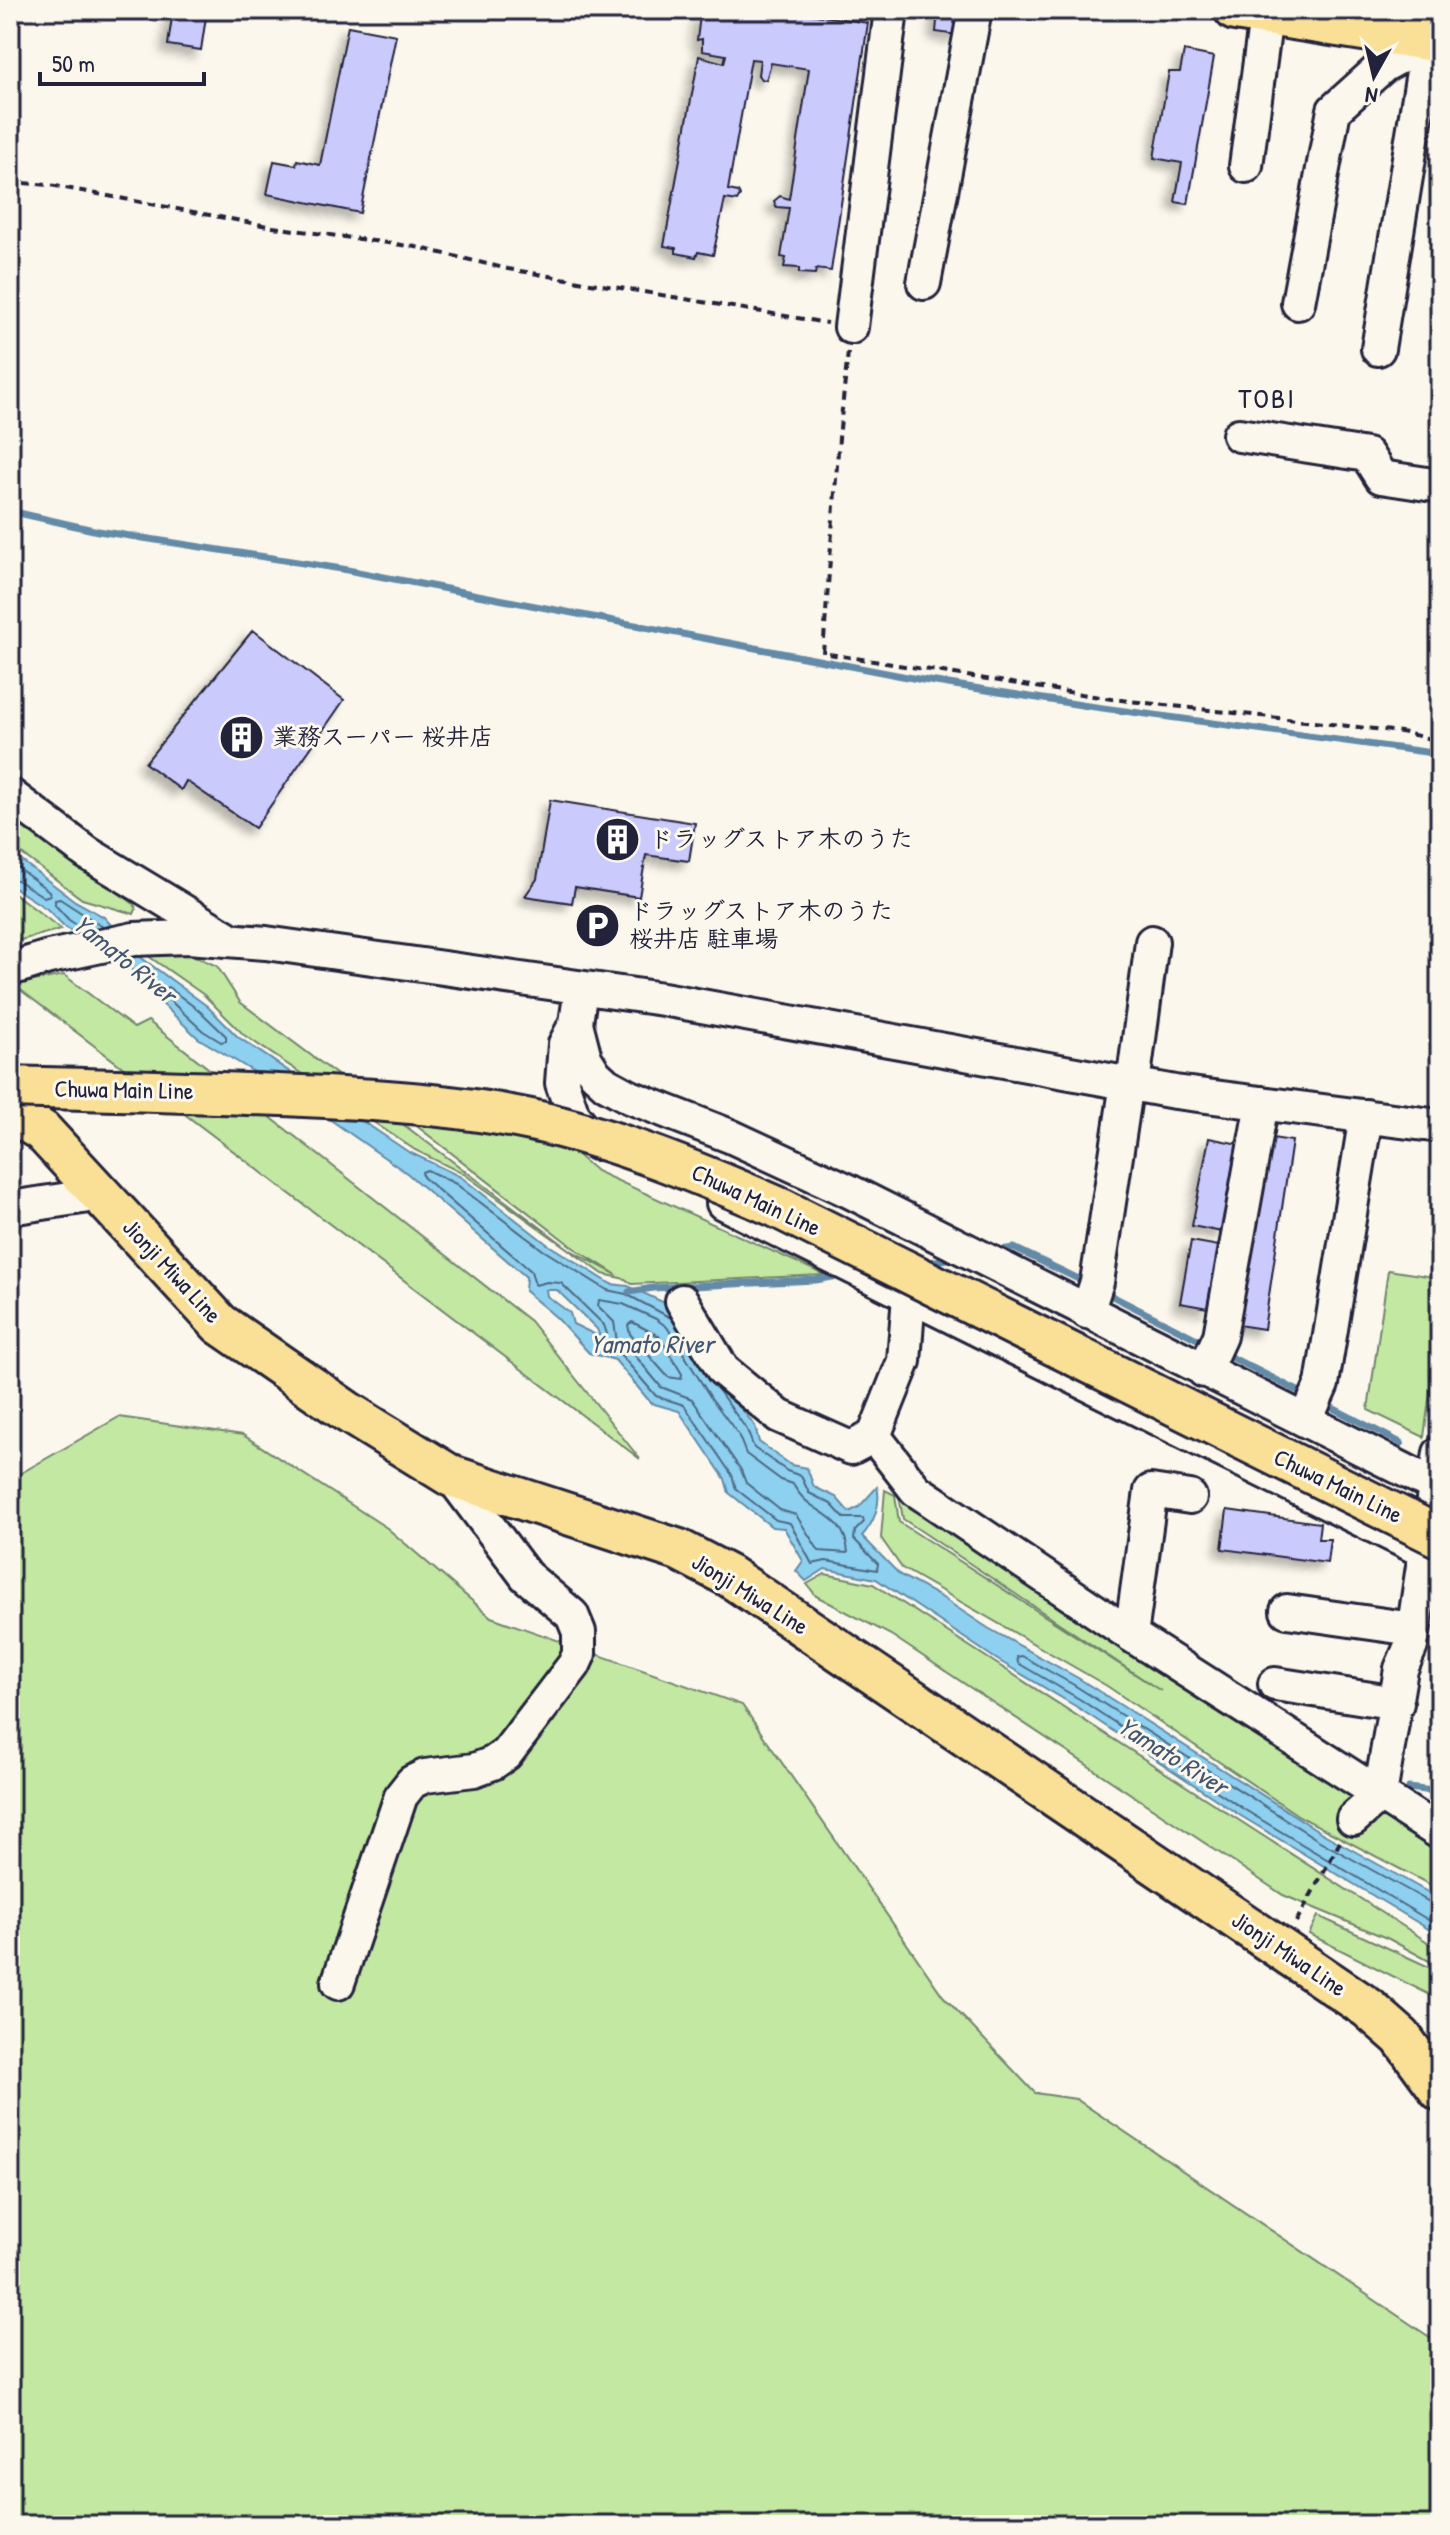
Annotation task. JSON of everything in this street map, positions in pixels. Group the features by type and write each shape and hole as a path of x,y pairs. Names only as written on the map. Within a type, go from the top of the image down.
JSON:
{"main road":[{"path":"1251,13 1434,42"},
{"name":"Chuwa Main Line","path":"10,1063 390,1075 473,1083 533,1094 611,1114 689,1140 784,1182 1439,1495"},
{"name":"Chuwa Main Line","path":"10,1087 202,1091 394,1101 530,1120 606,1139 680,1165 777,1207 1436,1550"},
{"name":"Jionji Miwa Line","path":"10,1111 42,1131 220,1324 346,1411 451,1476 679,1550 729,1576 1285,1942 1401,2037 1440,2090"}],"street":[{"path":"851,327 891,10"},
{"path":"924,283 975,10"},
{"path":"1246,166 1251,13"},
{"path":"1298,303 1334,110 1383,66 1434,42"},
{"path":"1378,349 1434,42"},
{"path":"1239,435 1367,455 1381,477 1440,486"},
{"path":"10,795 87,853 232,940"},
{"path":"10,969 49,957 134,939 188,937 318,949 693,1004 1130,1084 1440,1126"},
{"path":"1087,1312 1097,1282 1152,942"},
{"path":"581,989 576,1023 565,1044 562,1083 573,1115 610,1160 706,1195 1436,1550"},
{"path":"576,1023 585,1058 606,1084 630,1097 730,1136 845,1190 1306,1420 1439,1495"},
{"path":"1204,1371 1220,1336 1262,1103"},
{"path":"1306,1420 1322,1384 1366,1116"},
{"path":"10,1208 102,1194"},
{"path":"682,1301 723,1370 779,1416 851,1448 874,1436 904,1361 909,1295"},
{"path":"874,1436 916,1490 1131,1635 1440,1833"},
{"path":"1353,1819 1380,1795 1401,1669 1411,1646 1436,1550 1440,1453"},
{"path":"338,1983 393,1813 412,1782 425,1776 474,1770 506,1754 574,1665 579,1654 579,1632 572,1615 526,1576 451,1476"},
{"path":"1131,1635 1151,1491 1190,1497"},
{"path":"1287,1611 1413,1629"},
{"path":"1275,1684 1397,1703"}],"path":[{"path":"10,182 50,185 273,227 416,247 508,269 851,327 839,438 823,653 1112,699 1401,732 1440,741"},
{"path":"1285,1942 1353,1819"}],"green space":[{"path":"10,815 134,904 134,914 82,899 10,845"},
{"path":"10,890 61,929 10,943"},
{"path":"144,953 190,954 217,966 240,1002 572,1251 617,1275 574,1248 405,1117 565,1144 596,1171 825,1275 632,1284 625,1279 603,1274 464,1174 415,1150 244,1035 204,995"},
{"path":"64,975 134,1028 148,1021 530,1321 640,1459 14,985"},
{"path":"1388,1270 1440,1278 1440,1317 1424,1437 1368,1410"},
{"path":"119,1417 243,1435 387,1528 491,1617 742,1705 943,1996 1035,2093 1076,2099 1440,2344 1440,2525 10,2525 10,1485 16,1476"},
{"path":"895,1473 1376,1800 1354,1818 1371,1828 1388,1808 1440,1841 1440,1890 1299,1816 1107,1686 902,1568 881,1538 885,1490 895,1495 899,1522 1161,1691 903,1519"},
{"path":"825,1574 873,1584 1440,1950 1440,1967 1389,1939 1283,1895 891,1635 816,1596 807,1584"},
{"path":"1318,1916 1440,1972 1440,2000 1309,1934"}],"water":[{"name":"Yamato River","path":"10,852 75,901 104,917 139,956 207,1006 238,1037 407,1151 461,1177 547,1244 611,1284 628,1286 665,1303 681,1315 725,1388 755,1426 759,1442 791,1465 807,1468 814,1487 836,1497 849,1512 859,1507 877,1487 876,1513 862,1536 900,1575 1078,1678 1322,1833 1440,1899 1440,1936 1241,1816 876,1579 825,1569 806,1581 796,1571 803,1561 784,1528 772,1527 729,1493 725,1479 679,1411 651,1403 615,1360 589,1353 557,1318 525,1291 526,1277 408,1174 312,1107 198,1038 157,999 146,979 64,926 47,909 10,885","holes":["546,1290 557,1290 597,1329 600,1337 573,1324 570,1313 547,1296"]}],"building":[{"path":"173,10 207,10 201,50 168,45"},
{"path":"707,10 784,10 868,23 831,271 816,269 815,274 799,273 799,268 784,267 786,258 781,257 789,208 776,207 774,201 780,196 789,199 809,69 771,63 766,80 758,75 760,60 751,59 728,190 738,192 740,196 737,201 725,199 713,255 698,252 696,257 676,253 676,248 664,246 699,56 724,63 726,55 702,51 702,39 697,40 700,15 707,17"},
{"path":"938,10 952,10 952,14 962,15 957,35 936,32"},
{"path":"348,26 396,35 360,213 267,194 274,161 296,165 297,160 320,165"},
{"path":"1184,51 1214,57 1188,204 1175,202 1182,163 1154,158 1169,72 1180,72"},
{"name":"業務スーパー 桜井店","path":"253,630 344,700 255,828 186,781 181,790 145,763"},
{"name":"ドラッグストア木のうた","path":"550,800 695,823 689,861 646,855 639,897 575,887 572,903 525,896 537,879"},
{"path":"1266,1137 1292,1141 1264,1329 1238,1325"},
{"path":"1209,1138 1239,1144 1222,1232 1192,1226"},
{"path":"1191,1241 1219,1246 1208,1308 1180,1303"},
{"path":"1227,1510 1320,1523 1318,1539 1330,1539 1327,1563 1222,1549"}],"waterway":[{"path":"10,511 98,531 342,569 923,680 1440,754"},
{"path":"994,1251 1014,1248 1089,1284"},
{"path":"923,1263 954,1258"},
{"path":"629,1292 653,1288 816,1280 843,1275"},
{"path":"1104,1292 1207,1344"},
{"path":"1221,1352 1306,1395"},
{"path":"1321,1402 1401,1443"},
{"path":"1409,1788 1440,1792"}],"place":[{"name":"業務スーパー 桜井店","path":"242,737"},
{"name":"ドラッグストア木のうた","path":"618,839"},
{"name":"ドラッグストア木のうた 桜井店 駐車場","path":"598,925"}],"district":[{"name":"TOBI","path":"1267,398"}]}
